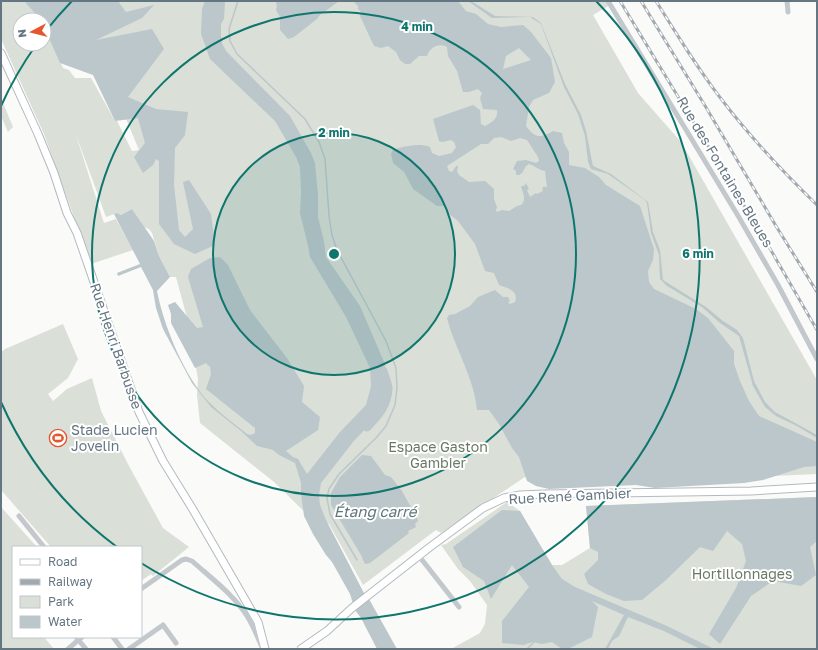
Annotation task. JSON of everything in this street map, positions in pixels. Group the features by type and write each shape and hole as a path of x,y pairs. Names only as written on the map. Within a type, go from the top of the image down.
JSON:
{"street":[{"name":"Rue des Fontaines Bleues","path":"608,1 737,214 778,285 817,359"},
{"path":"787,1 788,12"},
{"name":"Rue Henri Barbusse","path":"1,53 54,173 67,213 77,233 139,412 163,461 258,622 264,649"},
{"name":"Rue René Gambier","path":"301,649 327,631 352,608 483,508 504,498 520,495 544,494 750,491 817,487"},
{"path":"19,516 43,546"},
{"path":"419,556 459,607"},
{"path":"142,588 182,560 186,559 192,561 229,594 240,606 248,617 264,649"},
{"path":"129,649 163,625 176,643"},
{"path":"68,649 79,638 86,649"},
{"path":"114,638 122,649"}],"green space":[{"name":"Espace Gaston Gambier","path":"1,1 24,1 34,12 12,12 12,52 52,52 52,44 63,68 69,70 75,78 91,78 115,121 117,121 132,151 139,150 119,102 54,1 608,1 610,5 593,15 638,93 681,142 817,380 817,474 541,487 525,477 441,533 436,530 363,585 329,524 314,521 274,482 200,423 197,395 198,379 189,325 176,277 170,277 159,256 152,233 149,229 144,227 132,209 121,215 117,213 106,217 75,132 104,223 116,219 133,250 91,264 44,134 1,39"},
{"path":"1,98 13,127 8,132 1,116"},
{"name":"Stade Lucien Jovelin","path":"63,324 78,359 68,378 48,394 53,401 67,389 92,378 101,411 163,528 189,547 153,576 151,574 142,580 142,546 50,546 1,490 1,352"},
{"name":"Hortillonnages","path":"817,497 817,649 451,649 480,633 485,624 487,605 441,545 446,544 507,502 520,511 552,565 562,565 590,548 586,506"},
{"path":"1,507 36,546 12,546 12,638 45,638 54,649 1,649"}],"water":[{"path":"24,1 118,1 126,12 154,5 142,18 96,40 152,29 164,49 128,97 156,109 188,112 185,135 175,148 174,185 179,230 185,237 193,229 183,182 189,180 211,214 215,245 195,254 174,244 159,224 159,161 156,159 153,165 143,173 134,157 145,143 138,118 115,121 93,75 60,63 52,45 52,12 34,12"},
{"path":"205,1 225,1 224,19 221,24 221,36 222,43 226,51 290,116 311,153 315,163 318,195 318,217 326,257 360,306 385,364 386,392 379,413 353,442 321,483 319,495 320,505 326,520 365,595 369,599 397,649 377,649 361,618 355,610 350,594 332,562 313,534 304,516 301,483 295,463 279,455 273,450 257,446 211,407 192,383 163,329 156,308 153,290 141,267 118,276 117,273 140,264 114,214 117,213 121,215 132,209 154,241 159,256 170,277 157,291 169,333 182,361 205,398 247,434 251,435 255,433 255,428 206,389 211,374 210,367 206,363 195,368 171,323 171,314 168,305 175,302 197,328 203,327 188,277 191,269 210,258 220,257 228,265 250,310 287,358 304,386 302,402 320,417 318,430 286,451 298,459 307,474 340,432 366,405 371,386 370,368 346,317 310,257 300,213 300,167 296,157 275,121 210,59 201,34 202,9"},
{"path":"272,1 339,1 294,37 288,39 280,30 280,17 276,10 276,2"},
{"path":"353,1 458,1 466,11 476,14 488,24 501,27 523,25 531,32 551,58 555,82 549,93 533,100 529,107 526,126 532,133 538,136 545,135 553,131 562,133 564,143 569,152 569,165 585,168 599,177 606,185 640,206 654,249 653,260 648,271 649,282 654,289 696,309 708,318 734,351 734,364 740,381 749,401 759,416 817,442 817,466 804,467 763,480 744,483 655,488 636,485 549,489 536,486 527,481 519,457 512,448 499,424 489,410 477,410 472,386 450,330 447,318 449,315 455,314 470,306 478,297 495,290 503,297 508,297 510,301 508,302 510,304 515,302 515,295 512,290 499,285 494,273 485,271 475,244 458,221 449,214 445,206 437,206 413,189 404,172 393,163 391,154 393,150 416,145 430,147 432,153 439,156 452,153 456,147 454,142 451,140 442,142 439,141 433,119 473,105 480,110 481,124 485,126 494,120 497,115 497,110 483,109 480,98 482,93 478,89 463,92 457,71 448,56 447,47 441,45 432,48 427,56 419,56 410,64 405,64 400,60 396,52 388,46 381,48 374,46 360,16 361,12 358,9 358,6","holes":["519,48 531,60 503,69 506,56","501,137 511,141 520,138 527,140 539,161 536,163 526,160 517,161 513,169 516,171 516,175 519,175 529,164 545,171 547,187 544,186 542,189 543,191 530,197 527,190 529,189 526,183 524,186 521,186 524,199 523,203 509,211 502,210 497,212 494,199 494,189 485,181 469,182 459,175 457,165 452,172 449,171 447,166 481,144 488,144 494,138"]},
{"path":"468,1 471,1 495,16 533,17 541,23 565,84 581,115 586,131 593,166 611,174 648,202 653,232 660,250 663,280 706,307 737,330 743,338 754,381 765,402 775,412 817,435 817,438 776,416 765,407 753,386 739,336 720,323 702,307 667,286 660,279 659,255 651,233 647,203 645,200 608,174 591,169 588,162 585,136 578,114 564,87 541,24 530,17 492,18"},
{"name":"Étang carré","path":"362,455 371,456 385,475 391,477 402,491 418,521 415,524 416,527 408,531 409,533 370,563 365,564 331,505 331,493 340,477"},
{"path":"817,497 817,541 810,547 816,575 801,586 773,581 751,596 720,644 709,634 736,588 746,561 742,544 727,531 713,551 700,547 666,580 642,600 624,601 606,594 588,584 584,574 598,560 598,552 590,548 586,506"},
{"path":"502,510 520,511 562,579 575,587 667,626 714,649 700,649 664,631 628,617 619,636 612,641 608,649 605,649 624,615 592,601 598,607 592,637 568,649 562,649 552,642 542,644 533,642 523,645 502,643 502,621 529,587 512,565 491,599 484,581 463,567 453,547"}],"waterway":[{"path":"238,1 229,29 230,41 237,54 305,119 319,142 325,159 329,216 332,235 337,250 386,341 396,368 397,388 395,405 386,426 376,438 339,474 329,489 327,498 330,514 357,560"},
{"path":"367,427 378,414 386,400 388,387 383,371"},
{"path":"527,649 534,642"}],"railway":[{"path":"620,1 765,240 817,330"},
{"path":"641,1 817,292"},
{"path":"656,1 696,64 744,128 817,205"}],"place":[{"name":"Stade Lucien Jovelin","path":"58,438"}]}
